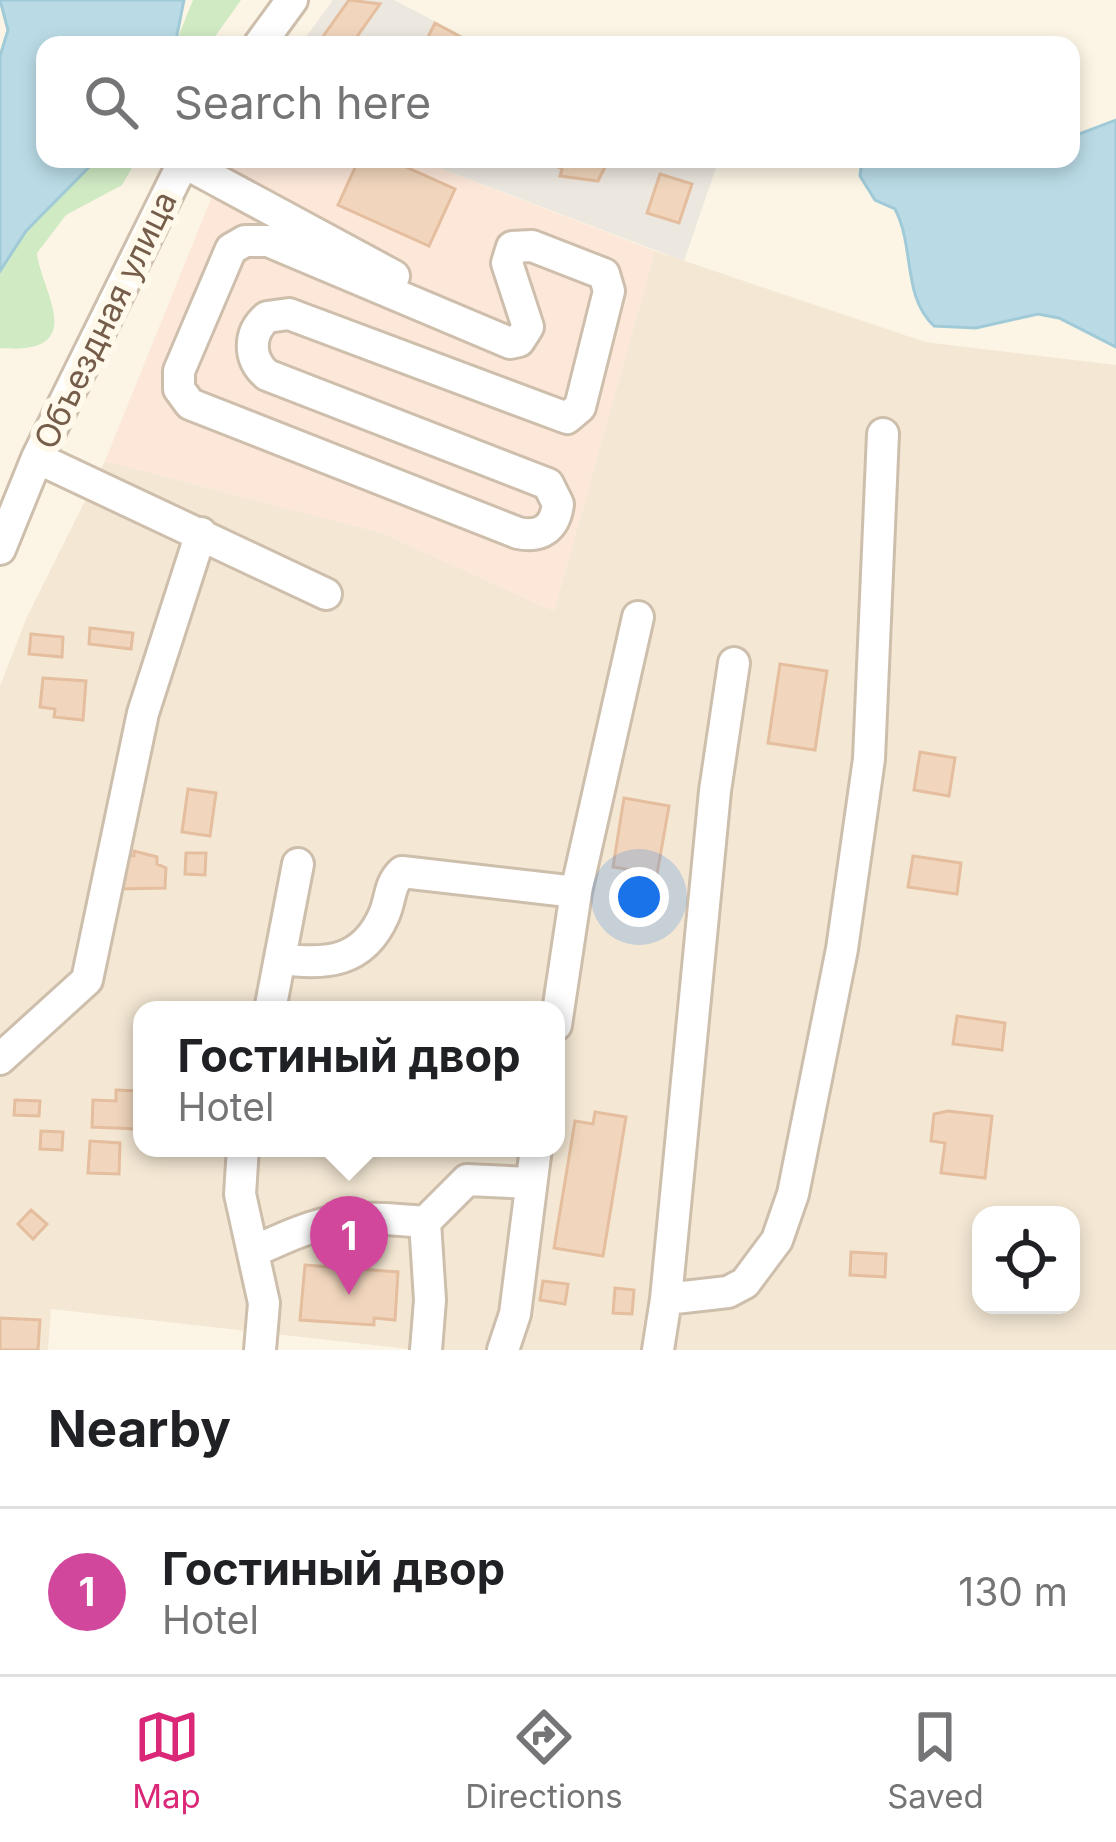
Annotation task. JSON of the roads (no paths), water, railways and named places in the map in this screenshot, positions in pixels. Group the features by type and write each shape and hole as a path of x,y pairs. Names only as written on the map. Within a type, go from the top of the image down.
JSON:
{"street":[{"path":"266,36 292,0"},
{"name":"Объездная улица","path":"0,549 37,458 180,168"},
{"path":"198,168 397,278 391,293"},
{"path":"245,241 268,241 391,293 510,343 519,341 528,327 507,263 512,248 532,246 604,274 609,291 580,407 567,418 289,314 267,316 254,334 254,357 267,374 548,484 558,504 547,530 518,533 190,404 178,389 179,371 231,250 245,241"},
{"path":"666,1299 728,1292 745,1283 787,1218 842,949 869,759 883,434"},
{"path":"37,458 326,595"},
{"path":"0,1059 87,980 143,713 201,533"},
{"path":"560,1001 576,892 638,617"},
{"path":"658,1350 709,844 734,663"},
{"path":"273,1001 298,863"},
{"path":"280,959 319,964 351,956 377,927 393,880 402,872 576,892"},
{"path":"242,1157 240,1194 264,1303 260,1350"},
{"path":"503,1350 515,1314 534,1157"},
{"path":"426,1350 430,1300 425,1222 467,1180 530,1183"},
{"path":"254,1251 317,1222 351,1215 425,1222"}],"water":[{"path":"0,0 184,0 177,36 36,36 36,168 88,168 26,231 0,271 0,56 8,30"},
{"path":"1116,120 1116,347 1059,318 1038,314 976,328 934,326 917,300 895,209 875,200 860,176 861,168 1080,168 1080,134"}],"place":[{"name":"Гостиный двор","path":"349,1295"}]}
